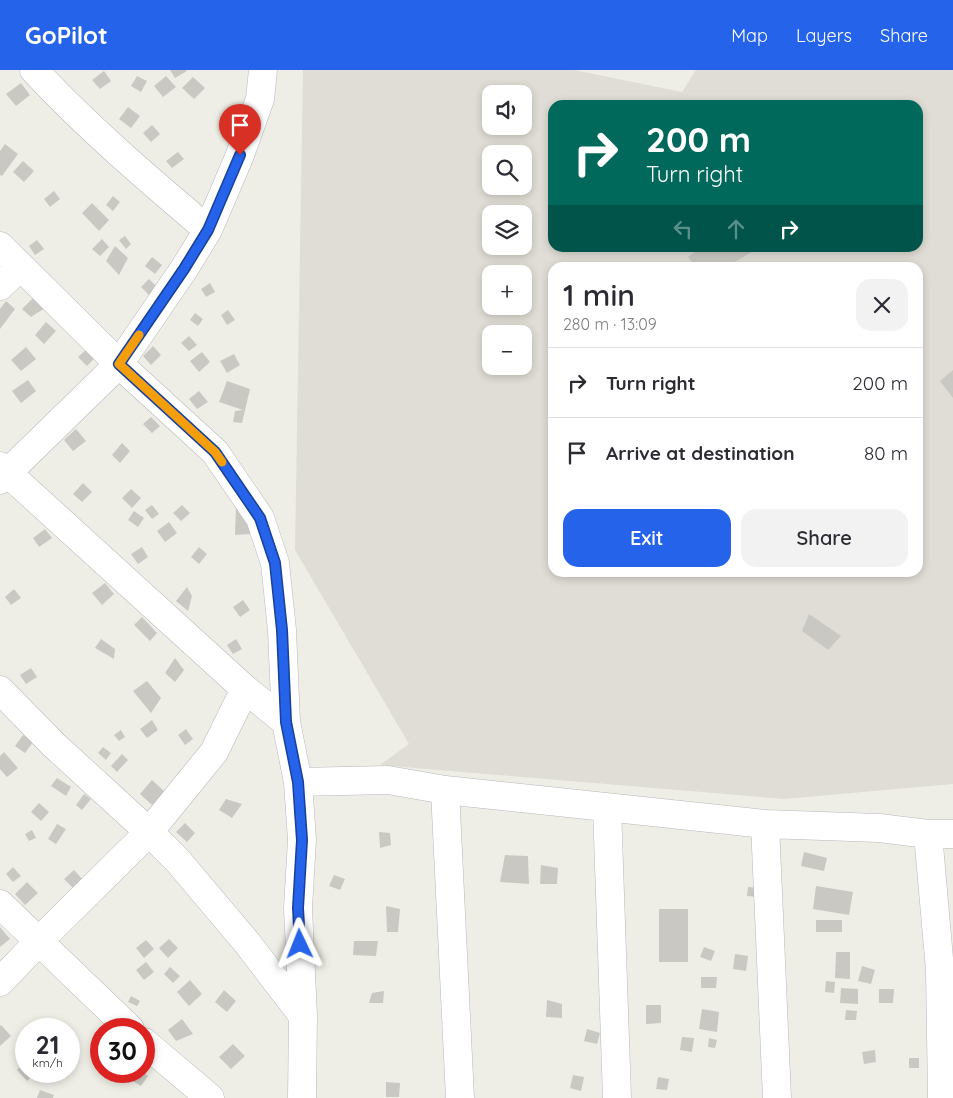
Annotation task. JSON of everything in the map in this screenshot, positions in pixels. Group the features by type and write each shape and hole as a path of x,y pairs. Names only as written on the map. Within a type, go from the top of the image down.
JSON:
{"street":[{"path":"34,70 133,167 208,230"},
{"path":"263,70 260,99 240,155 208,230 184,269 119,364 2,473 246,689 286,722"},
{"path":"0,246 119,364 215,452 260,518 275,563 282,630 286,722 298,782 302,840 298,908 303,1016 302,1098"},
{"path":"0,286 20,267"},
{"path":"0,982 149,832 214,752 246,689"},
{"path":"0,690 54,746 149,832 178,861 248,944 303,1016"},
{"path":"298,782 388,780 445,790 765,824 879,828 941,834 940,970 942,1098"},
{"path":"445,790 460,1098"},
{"path":"607,807 617,1098"},
{"path":"765,824 777,1098"},
{"path":"0,904 119,1018"},
{"path":"155,1051 210,1098"}],"shaded area":[{"path":"303,70 574,70 682,92 696,70 953,70 953,784 784,799 380,765 409,744 295,550"}],"building":[{"path":"170,70 186,70 187,71 175,78"},
{"path":"104,71 111,81 100,89 92,80"},
{"path":"137,76 147,81 141,92 131,86"},
{"path":"166,76 176,87 163,97 154,86"},
{"path":"193,77 205,88 194,99 182,88"},
{"path":"21,83 30,95 16,106 6,94"},
{"path":"128,107 140,116 131,128 119,119"},
{"path":"152,125 160,134 151,142 143,133"},
{"path":"5,144 18,154 2,176 0,175 0,151"},
{"path":"178,152 184,159 172,168 166,161"},
{"path":"23,161 34,171 24,182 13,172"},
{"path":"54,191 60,199 50,207 44,199"},
{"path":"113,196 120,202 113,211 106,205"},
{"path":"92,203 109,220 99,231 82,213"},
{"path":"125,236 131,244 126,249 119,240"},
{"path":"102,239 109,247 100,256 92,249"},
{"path":"37,240 44,249 35,255 29,246"},
{"path":"115,246 128,258 119,275 106,261"},
{"path":"695,252 751,252 735,262 692,262 688,257"},
{"path":"152,257 162,265 155,274 145,266"},
{"path":"149,279 157,287 149,295 141,287"},
{"path":"210,283 215,292 206,297 201,289"},
{"path":"34,297 45,308 31,317 22,309"},
{"path":"6,301 15,309 0,329 0,309"},
{"path":"228,310 235,320 227,325 221,315"},
{"path":"195,313 203,319 198,326 190,320"},
{"path":"46,322 56,331 44,344 35,335"},
{"path":"189,336 197,345 189,351 181,343"},
{"path":"153,346 161,355 151,365 143,356"},
{"path":"26,347 36,359 21,371 11,360"},
{"path":"87,349 95,358 87,366 78,357"},
{"path":"202,352 210,362 199,372 190,361"},
{"path":"234,354 240,365 227,373 220,361"},
{"path":"953,370 953,398 940,381"},
{"path":"28,380 36,391 21,403 12,391"},
{"path":"227,381 250,389 242,423 233,422 235,411 243,410 219,402"},
{"path":"199,391 208,402 197,409 189,399"},
{"path":"151,417 160,426 152,433 143,424"},
{"path":"76,429 86,441 73,451 64,440"},
{"path":"122,443 130,451 120,463 112,455"},
{"path":"83,483 92,492 82,502 73,494"},
{"path":"131,489 141,498 132,508 122,498"},
{"path":"152,505 159,514 152,519 145,510"},
{"path":"182,505 190,513 181,521 173,513"},
{"path":"236,506 244,507 244,521 249,521 250,534 235,535"},
{"path":"134,511 144,518 138,527 128,520"},
{"path":"169,522 177,533 165,542 157,531"},
{"path":"45,529 52,538 39,547 33,538"},
{"path":"142,547 148,557 138,564 131,554"},
{"path":"199,547 207,554 199,564 191,557"},
{"path":"105,583 114,594 102,605 92,593"},
{"path":"187,587 192,596 188,611 176,601"},
{"path":"14,589 21,598 11,605 5,597"},
{"path":"243,600 250,610 240,617 233,607"},
{"path":"809,614 841,636 828,650 802,631"},
{"path":"142,617 157,633 150,641 134,625"},
{"path":"101,639 115,649 114,659 95,648"},
{"path":"236,639 242,649 233,654 227,645"},
{"path":"175,658 184,670 175,682 165,673"},
{"path":"31,668 37,677 26,684 20,675"},
{"path":"147,681 161,698 151,713 133,691"},
{"path":"152,720 158,730 147,738 140,729"},
{"path":"186,729 193,739 185,745 178,735"},
{"path":"121,730 125,737 119,741 114,735"},
{"path":"23,735 33,742 25,753 15,746"},
{"path":"103,747 111,753 106,760 98,753"},
{"path":"4,752 18,768 7,777 0,769 0,756"},
{"path":"122,754 128,760 117,772 111,766"},
{"path":"57,778 71,787 66,796 51,786"},
{"path":"152,780 165,792 152,805 140,794"},
{"path":"84,794 91,799 82,810 76,805"},
{"path":"226,799 242,804 232,818 219,810"},
{"path":"39,803 49,812 41,821 31,812"},
{"path":"185,823 195,833 187,842 176,832"},
{"path":"57,824 66,829 56,844 48,839"},
{"path":"32,830 36,838 29,841 25,834"},
{"path":"379,832 390,833 391,845 380,848"},
{"path":"804,852 827,858 824,871 801,866"},
{"path":"505,855 528,856 529,884 500,882"},
{"path":"541,865 558,868 557,884 540,884"},
{"path":"13,867 21,876 13,882 6,874"},
{"path":"74,870 84,881 75,890 64,879"},
{"path":"334,875 345,879 340,890 329,886"},
{"path":"27,882 38,893 25,905 15,894"},
{"path":"816,886 853,892 849,915 813,909"},
{"path":"748,887 759,888 759,897 747,896"},
{"path":"386,906 400,909 398,932 387,932"},
{"path":"659,909 688,909 688,962 659,962"},
{"path":"816,920 842,920 842,932 816,932"},
{"path":"0,927 10,939 0,947"},
{"path":"169,939 178,948 168,958 159,948"},
{"path":"146,940 154,949 144,958 136,948"},
{"path":"354,941 378,941 376,956 353,955"},
{"path":"704,947 715,951 711,961 700,957"},
{"path":"836,952 850,952 850,979 835,978"},
{"path":"735,954 748,956 746,971 733,969"},
{"path":"146,962 154,972 144,980 136,970"},
{"path":"862,966 875,970 871,984 858,981"},
{"path":"170,967 180,976 173,983 164,974"},
{"path":"701,977 717,977 716,988 701,988"},
{"path":"190,980 202,994 189,1006 177,992"},
{"path":"826,981 835,982 834,993 825,992"},
{"path":"841,988 858,989 858,1004 840,1003"},
{"path":"879,989 894,989 893,1003 879,1003"},
{"path":"224,990 236,1001 227,1012 215,1002"},
{"path":"384,991 383,1003 369,1003 372,993"},
{"path":"131,996 140,1001 137,1006 128,1002"},
{"path":"547,1000 562,1004 562,1018 546,1017"},
{"path":"646,1005 661,1005 661,1023 646,1024"},
{"path":"702,1009 719,1012 717,1032 699,1029"},
{"path":"846,1010 857,1011 856,1020 845,1020"},
{"path":"182,1019 193,1034 176,1041 168,1030"},
{"path":"0,1026 11,1036 0,1046"},
{"path":"587,1029 600,1033 597,1044 584,1041"},
{"path":"682,1037 694,1038 692,1052 680,1050"},
{"path":"709,1038 717,1040 715,1048 708,1047"},
{"path":"233,1044 245,1056 231,1069 219,1057"},
{"path":"875,1050 876,1062 864,1064 862,1052"},
{"path":"909,1058 919,1058 919,1068 909,1068"},
{"path":"573,1075 584,1077 581,1091 570,1088"},
{"path":"658,1077 669,1079 667,1090 656,1089"},
{"path":"386,1082 400,1083 399,1097 386,1097"},
{"path":"40,1090 54,1095 53,1098 37,1098"}],"slow traffic":[{"path":"139,335 119,364 215,452 222,462"}],"route":[{"path":"240,155 208,230 184,269 119,364 215,452 260,518 275,563 282,630 286,722 298,782 302,840 298,908 300,944"}]}
